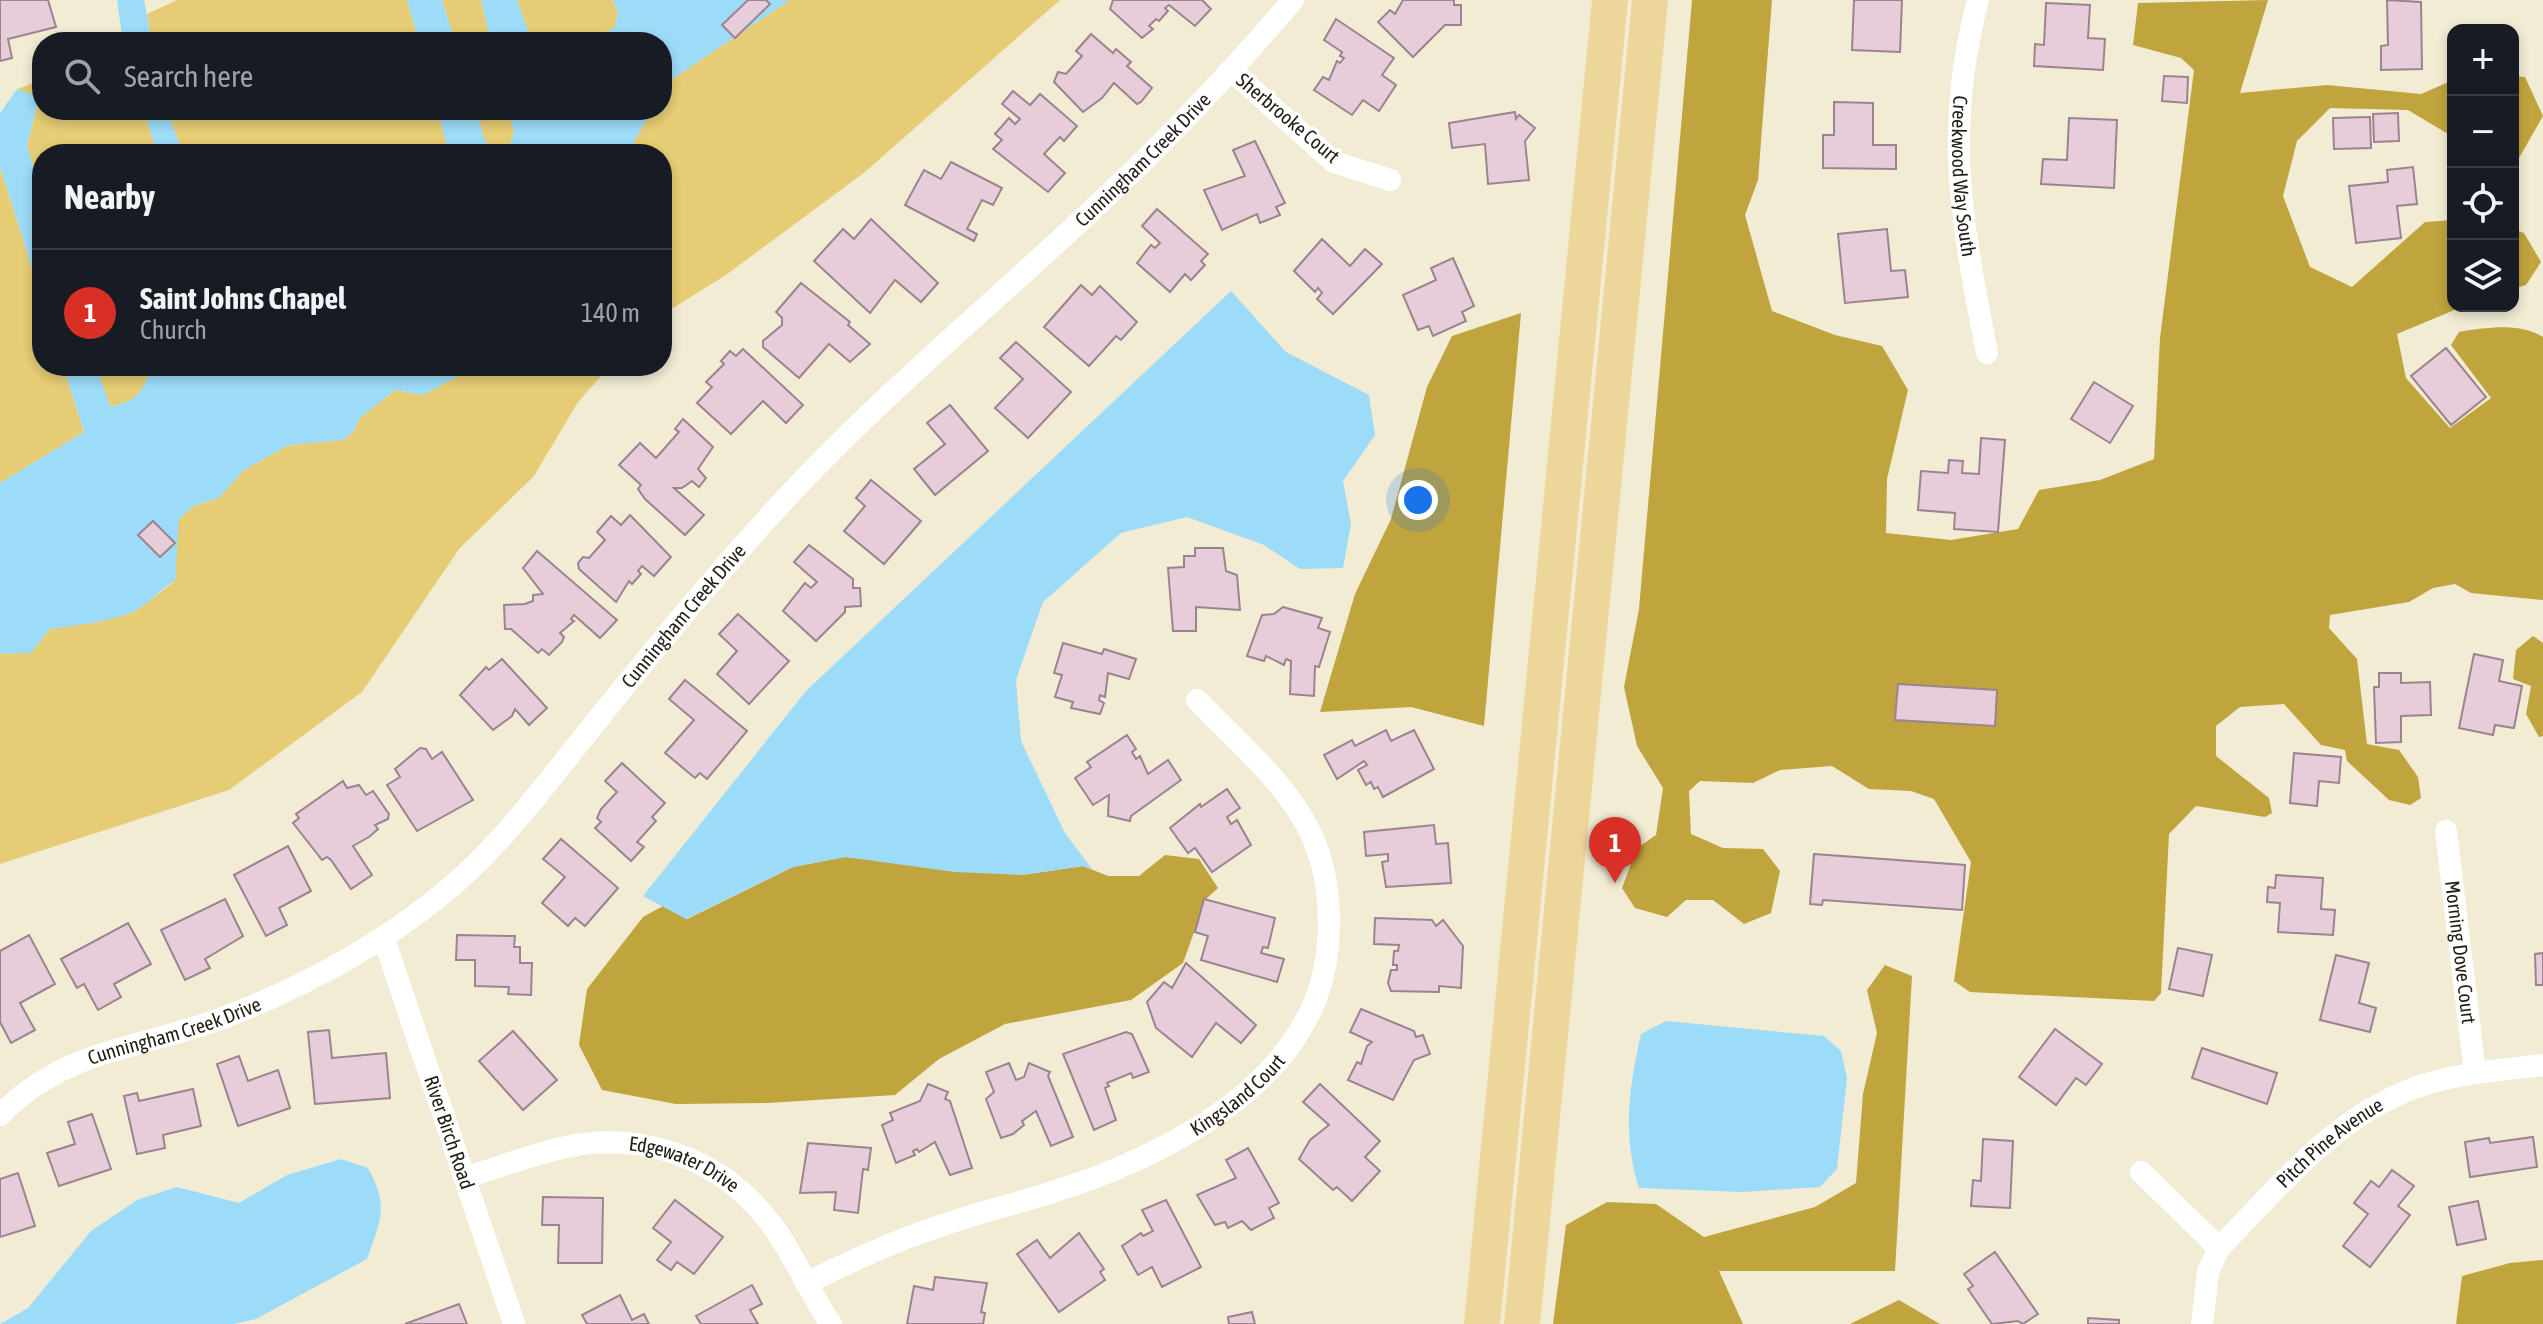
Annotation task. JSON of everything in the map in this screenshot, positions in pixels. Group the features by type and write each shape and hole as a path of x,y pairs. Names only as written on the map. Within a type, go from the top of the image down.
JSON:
{"main road":[{"path":"1482,1324 1610,0"},
{"path":"1522,1324 1650,0"},
{"path":"1533,794 1572,800"}],"street":[{"name":"Cunningham Creek Drive","path":"0,1115 57,1069 223,1018 285,992 384,939 444,893 488,852 701,592 792,492 875,410 1107,196 1232,71 1293,0"},
{"name":"Creekwood Way South","path":"1978,0 1964,69 1957,171 1962,224 1987,353"},
{"name":"Sherbrooke Court","path":"1232,71 1334,162 1390,180"},
{"name":"Kingsland Court","path":"806,1283 939,1226 1097,1177 1148,1153 1238,1100 1289,1048 1309,1016 1327,958 1328,893 1321,860 1309,829 1288,795 1197,700"},
{"name":"Morning Dove Court","path":"2446,831 2475,1073"},
{"name":"River Birch Road","path":"384,939 467,1177 514,1324"},
{"name":"Pitch Pine Avenue","path":"2202,1324 2208,1272 2219,1248 2306,1160 2357,1117 2418,1087 2475,1073 2543,1065"},
{"name":"Edgewater Drive","path":"467,1177 566,1147 599,1142 633,1143 667,1150 698,1162 750,1199 769,1222 831,1324"},
{"path":"2141,1172 2219,1248"}],"shaded area":[{"path":"177,0 407,0 416,32 150,32 147,14"},
{"path":"442,0 481,0 489,32 452,32"},
{"path":"517,0 612,0 618,11 615,27 606,32 528,32"},
{"path":"790,0 1060,0 865,172 726,275 672,309 672,144 633,144 646,120 672,120 672,79"},
{"path":"1692,0 1772,0 1758,180 1745,215 1772,311 1835,335 1882,346 1908,390 1887,479 1886,533 1951,540 2018,529 2039,490 2100,480 2154,459 2160,338 2194,70 2181,58 2133,45 2138,3 2268,0 2240,93 2327,85 2421,94 2447,83 2447,133 2408,110 2330,108 2297,141 2283,196 2310,267 2352,287 2425,222 2447,220 2447,312 2450,312 2397,334 2406,378 2450,428 2491,398 2451,345 2459,332 2512,328 2543,337 2543,600 2471,593 2455,584 2433,588 2409,602 2330,615 2329,628 2357,659 2367,744 2399,750 2418,777 2421,798 2410,805 2389,800 2347,761 2345,750 2321,745 2284,704 2240,707 2216,726 2216,756 2269,798 2272,813 2265,817 2196,806 2169,834 2161,993 2154,1001 1970,992 1954,981 1971,862 1934,799 1911,791 1869,789 1832,766 1780,770 1753,783 1700,781 1689,791 1691,834 1723,848 1763,849 1780,871 1771,913 1744,924 1713,900 1686,900 1667,917 1635,908 1622,888 1637,848 1656,835 1663,788 1637,746 1624,687 1639,609"},
{"path":"2519,76 2525,77 2543,116 2519,158"},
{"path":"32,84 32,95 17,89"},
{"path":"34,120 147,120 154,144 32,144 32,163 27,146"},
{"path":"171,120 440,120 446,144 179,144"},
{"path":"479,120 511,120 514,133 511,143 489,144 485,141"},
{"path":"0,167 32,268 32,376 66,376 84,432 0,483"},
{"path":"2519,231 2524,233 2541,262 2526,285 2519,287"},
{"path":"1521,313 1484,726 1411,707 1320,712 1355,594 1391,519 1427,387 1452,336"},
{"path":"99,376 148,376 138,394 110,407"},
{"path":"458,376 601,376 578,402 534,476 459,549 362,692 229,790 0,864 0,654 31,652 50,629 97,622 136,611 175,581 178,519 194,506 219,498 244,470 289,445 343,440 354,431 359,419 395,390 423,395"},
{"path":"2533,636 2543,643 2543,736 2539,737 2526,714 2531,686 2513,679 2516,650"},
{"path":"1165,855 1199,859 1218,888 1206,899 1183,963 1131,1000 1005,1024 939,1059 895,1095 768,1103 676,1104 602,1090 579,1045 587,989 643,917 663,906 687,919 793,867 845,857 1022,875 1083,866 1108,876 1139,876"},
{"path":"1885,965 1912,976 1895,1271 1719,1271 1743,1324 1553,1324 1566,1225 1607,1202 1656,1204 1704,1237 1815,1207 1856,1183 1863,1094 1877,1033 1867,990"},
{"path":"2543,1260 2543,1324 2456,1324 2462,1276 2510,1263"},
{"path":"1899,1300 1940,1324 1850,1324"}],"water":[{"path":"117,0 144,0 150,32 122,32"},
{"path":"407,0 442,0 452,32 416,32"},
{"path":"481,0 517,0 528,32 489,32"},
{"path":"612,0 790,0 672,79 672,32 606,32 615,27 618,11"},
{"path":"17,89 32,94 33,120 27,146 32,163 32,268 0,167 0,113"},
{"path":"147,120 171,120 179,144 154,144"},
{"path":"440,120 479,120 485,141 489,144 446,144"},
{"path":"511,120 646,120 633,144 509,144 514,133"},
{"path":"1231,291 1286,352 1369,395 1375,435 1343,481 1351,524 1343,568 1300,569 1264,545 1187,517 1121,533 1043,602 1016,680 1021,741 1065,833 1092,869 1083,866 1022,875 955,872 845,857 793,867 686,919 643,896 806,691"},
{"path":"66,376 99,376 111,407 134,398 148,376 458,376 423,395 395,390 359,419 354,431 343,440 289,445 244,470 219,498 194,506 179,519 175,581 140,608 127,615 50,629 31,653 0,654 0,483 84,432"},
{"path":"1666,1021 1824,1036 1841,1051 1847,1078 1837,1169 1820,1187 1743,1192 1639,1188 1629,1130 1633,1073 1641,1034"},
{"path":"341,1159 368,1168 379,1193 381,1213 367,1259 256,1319 234,1324 0,1324 28,1308 91,1231 137,1200 177,1187 239,1203 287,1175"}],"building":[{"path":"0,0 48,0 56,27 8,39 12,58 0,61"},
{"path":"748,0 766,0 770,4 735,38 722,25"},
{"path":"1113,0 1202,0 1211,9 1195,26 1169,5 1165,8 1168,11 1149,26 1153,29 1142,38 1110,9"},
{"path":"1403,0 1454,0 1454,5 1461,5 1461,25 1445,25 1413,57 1378,22 1390,10 1395,14"},
{"path":"1854,0 1902,0 1900,52 1852,50"},
{"path":"2387,0 2421,2 2422,69 2381,70 2381,46 2388,45"},
{"path":"2046,3 2090,5 2088,38 2105,39 2103,70 2034,66 2035,44 2044,45"},
{"path":"1336,19 1394,58 1382,75 1396,85 1379,111 1363,100 1352,115 1314,90 1323,77 1329,80 1337,61 1340,63 1344,58 1340,56 1342,52 1324,40"},
{"path":"1091,34 1113,53 1116,49 1131,62 1127,66 1152,88 1141,102 1137,104 1114,83 1102,98 1083,112 1054,82 1058,72 1066,74 1082,56 1076,51"},
{"path":"2164,76 2188,77 2187,103 2162,101"},
{"path":"1013,91 1030,105 1040,94 1077,126 1064,141 1060,137 1044,154 1065,173 1048,192 993,149 1002,140 995,134 1009,118 1015,124 1020,119 1002,104"},
{"path":"1834,102 1873,103 1873,145 1896,145 1896,169 1823,168 1823,135 1834,135"},
{"path":"1515,112 1516,119 1519,115 1535,128 1525,141 1529,180 1488,184 1485,144 1452,148 1449,123"},
{"path":"2398,113 2399,141 2374,142 2373,114"},
{"path":"2370,117 2371,148 2334,149 2333,118"},
{"path":"2069,118 2117,120 2114,188 2041,184 2043,159 2067,160"},
{"path":"1255,141 1285,203 1276,207 1280,215 1260,223 1257,214 1222,230 1204,190 1245,176 1233,150"},
{"path":"951,162 1002,188 993,205 982,200 967,229 977,234 974,241 905,205 924,170 941,179"},
{"path":"2413,167 2417,204 2397,206 2401,238 2356,243 2349,186 2388,182 2387,170"},
{"path":"1157,209 1208,254 1201,261 1205,265 1191,280 1185,274 1170,292 1137,263 1151,245 1155,248 1160,243 1142,226"},
{"path":"871,219 938,283 921,302 895,280 870,313 814,261 843,229 854,239"},
{"path":"1887,229 1891,271 1905,270 1908,297 1845,303 1838,234"},
{"path":"1322,239 1350,266 1365,249 1382,264 1333,314 1317,299 1322,293 1318,288 1315,292 1294,271"},
{"path":"1453,258 1474,306 1462,312 1466,321 1433,336 1429,326 1418,330 1403,295 1436,280 1431,268"},
{"path":"801,283 850,322 848,325 870,344 850,362 829,344 799,378 763,347 763,341 782,325 782,318 776,312"},
{"path":"1081,285 1092,295 1100,286 1137,322 1121,340 1116,336 1089,366 1044,327"},
{"path":"1016,342 1071,392 1028,438 995,408 1023,379 1000,358"},
{"path":"2446,348 2486,397 2451,425 2411,376"},
{"path":"743,349 803,405 786,423 763,401 731,434 697,403 712,387 706,382 724,364 721,361 730,351 736,356"},
{"path":"2094,382 2133,406 2110,443 2071,419"},
{"path":"950,405 988,451 935,495 914,469 945,444 927,423"},
{"path":"683,419 713,447 698,469 706,478 699,487 692,481 682,488 674,488 704,515 685,535 645,499 638,489 641,485 619,465 640,443 656,458 679,432 675,429"},
{"path":"1981,438 2005,440 1998,532 1954,529 1955,513 1918,510 1921,471 1948,473 1949,460 1963,461 1962,473 1979,474"},
{"path":"871,480 921,521 884,564 844,531 865,506 856,498"},
{"path":"630,515 671,557 654,576 642,566 638,571 641,574 632,584 629,581 616,602 579,569 578,563 583,557 589,558 605,540 597,532 611,516 621,525"},
{"path":"153,521 175,543 160,557 138,535"},
{"path":"809,545 853,579 853,588 860,588 861,606 845,607 845,612 816,641 783,611 805,583 811,588 817,582 794,562"},
{"path":"1195,548 1223,548 1226,571 1237,575 1240,610 1196,607 1196,631 1173,631 1168,568 1184,567 1184,556 1195,556"},
{"path":"537,551 617,620 600,638 574,615 571,619 574,621 560,633 564,637 562,642 549,655 542,649 538,653 511,629 505,629 504,605 525,604 533,601 533,595 543,594 523,568"},
{"path":"1283,607 1322,618 1318,628 1330,632 1319,667 1315,666 1314,696 1290,694 1291,661 1286,659 1284,665 1266,656 1264,661 1247,656 1262,615 1274,614"},
{"path":"738,614 789,661 749,704 717,674 737,651 719,634"},
{"path":"1063,643 1102,654 1104,649 1136,659 1129,679 1108,673 1105,697 1100,695 1099,700 1104,703 1100,714 1071,708 1073,702 1055,697 1062,675 1054,673"},
{"path":"2474,654 2503,660 2499,681 2522,686 2514,728 2495,725 2493,735 2459,728"},
{"path":"502,659 547,708 529,725 515,709 512,716 493,730 460,695 486,667 489,670"},
{"path":"2379,673 2401,673 2401,683 2430,682 2431,715 2401,716 2401,742 2376,743 2374,687 2379,687"},
{"path":"685,680 747,731 707,779 700,773 695,778 665,753 694,720 669,699"},
{"path":"1898,684 1997,690 1995,726 1895,720"},
{"path":"1386,730 1391,741 1414,730 1434,769 1383,797 1371,782 1366,785 1358,770 1367,765 1364,761 1337,779 1324,755 1352,740 1355,746"},
{"path":"1127,735 1136,749 1132,752 1136,759 1140,756 1148,774 1168,760 1181,780 1131,816 1130,821 1108,816 1109,795 1093,805 1075,778 1091,767 1087,762"},
{"path":"420,748 426,749 432,759 442,752 473,800 417,831 387,785 400,777 395,769"},
{"path":"2294,753 2341,757 2339,783 2319,781 2317,806 2290,803"},
{"path":"622,763 665,803 652,817 656,821 637,842 644,847 631,861 595,828 601,822 597,818 601,809 617,792 605,781"},
{"path":"343,781 347,788 359,785 366,795 373,791 389,814 388,819 375,825 378,829 369,837 353,846 372,875 351,889 331,860 327,857 322,860 293,823 299,818 296,814"},
{"path":"1227,789 1240,808 1227,817 1231,824 1237,820 1251,845 1212,872 1195,848 1188,853 1170,828 1200,804 1201,807"},
{"path":"1434,825 1436,844 1448,843 1451,883 1386,887 1382,862 1388,861 1388,854 1366,856 1364,832"},
{"path":"561,839 618,888 585,926 575,918 568,926 542,903 565,877 543,859"},
{"path":"288,846 311,891 279,908 287,925 266,936 234,875"},
{"path":"1814,854 1965,865 1962,910 1823,900 1822,905 1810,904"},
{"path":"2276,875 2323,878 2321,909 2335,910 2333,935 2278,932 2280,903 2267,902 2268,887 2275,888"},
{"path":"225,899 243,936 205,959 210,968 185,980 161,930"},
{"path":"1204,899 1275,918 1268,948 1263,947 1261,953 1284,959 1277,982 1201,960 1208,936 1195,932"},
{"path":"1375,918 1432,920 1436,926 1443,920 1463,946 1461,988 1439,986 1439,992 1391,991 1388,983 1391,970 1397,970 1397,965 1393,965 1394,951 1398,951 1399,945 1374,944"},
{"path":"128,923 151,964 114,984 121,997 98,1010 84,984 77,988 61,959"},
{"path":"29,935 55,984 20,1003 35,1030 11,1043 0,1022 0,951"},
{"path":"457,935 515,936 514,947 520,947 520,963 532,963 531,995 508,994 509,987 475,986 475,960 456,960"},
{"path":"2178,948 2212,955 2203,996 2169,989"},
{"path":"2543,953 2543,985 2536,985 2535,954"},
{"path":"2336,955 2369,963 2359,1003 2376,1008 2370,1032 2320,1020"},
{"path":"1186,963 1256,1025 1241,1043 1216,1023 1192,1057 1156,1028 1147,1002 1164,982 1172,988"},
{"path":"1361,1009 1414,1031 1416,1037 1423,1035 1430,1054 1414,1060 1393,1100 1348,1080 1357,1062 1361,1064 1367,1046 1372,1042 1350,1032"},
{"path":"2055,1029 2102,1064 2086,1085 2076,1078 2056,1105 2019,1077"},
{"path":"329,1030 332,1058 386,1053 390,1098 315,1104 308,1032"},
{"path":"513,1031 557,1080 523,1110 479,1061"},
{"path":"1126,1032 1132,1034 1149,1072 1133,1078 1131,1073 1107,1083 1109,1086 1105,1088 1116,1120 1094,1130 1063,1054"},
{"path":"2202,1048 2277,1073 2267,1104 2192,1078"},
{"path":"239,1056 248,1081 278,1070 290,1108 238,1126 217,1064"},
{"path":"1009,1063 1016,1080 1024,1077 1029,1063 1050,1072 1048,1076 1073,1137 1051,1146 1036,1111 1022,1121 1024,1125 1013,1134 1001,1138 986,1099 994,1092 986,1072"},
{"path":"928,1084 948,1092 945,1099 950,1101 972,1168 950,1175 935,1142 919,1152 917,1149 913,1151 915,1155 896,1163 882,1125 893,1120 890,1113 920,1101"},
{"path":"1320,1084 1380,1141 1365,1157 1380,1171 1352,1201 1337,1187 1333,1190 1299,1159 1310,1140 1329,1125 1303,1102"},
{"path":"193,1089 201,1126 163,1135 165,1148 137,1154 124,1096 137,1093 139,1101"},
{"path":"92,1114 111,1169 59,1186 47,1153 75,1144 68,1122"},
{"path":"2533,1137 2537,1167 2470,1177 2465,1142 2489,1138 2490,1143"},
{"path":"1983,1139 2013,1141 2010,1208 1971,1206 1973,1180 1981,1181"},
{"path":"808,1143 871,1148 868,1170 863,1169 858,1213 834,1210 836,1192 800,1193"},
{"path":"1248,1148 1279,1203 1269,1208 1274,1218 1251,1230 1242,1221 1228,1228 1225,1222 1215,1225 1197,1195 1236,1178 1226,1160"},
{"path":"2392,1170 2414,1186 2398,1206 2410,1215 2370,1267 2343,1246 2368,1214 2354,1203 2371,1181 2379,1187"},
{"path":"18,1173 35,1226 0,1237 0,1179"},
{"path":"543,1197 603,1198 602,1263 558,1263 559,1225 542,1225"},
{"path":"675,1200 723,1237 694,1274 677,1262 671,1270 657,1260 671,1242 653,1228"},
{"path":"1166,1200 1201,1267 1162,1287 1152,1267 1138,1275 1122,1246 1141,1233 1143,1236 1153,1231 1142,1210"},
{"path":"2478,1201 2486,1239 2457,1245 2449,1207"},
{"path":"1079,1233 1104,1269 1100,1272 1105,1280 1059,1312 1017,1254 1037,1240 1050,1258"},
{"path":"1995,1252 2038,1314 2023,1324 2018,1321 1992,1324 1968,1289 1973,1286 1964,1274"},
{"path":"935,1277 987,1283 981,1312 985,1313 983,1324 907,1324 914,1286 933,1290"},
{"path":"752,1285 762,1304 750,1310 758,1324 701,1324 696,1316"},
{"path":"620,1295 632,1320 644,1314 649,1324 587,1324 582,1315"},
{"path":"459,1304 467,1324 405,1324"},
{"path":"1252,1312 1255,1324 1229,1324 1228,1317"},
{"path":"2088,1318 2119,1320 2119,1324 2088,1324"}],"place":[{"name":"Saint Johns Chapel","path":"1615,883"}]}
